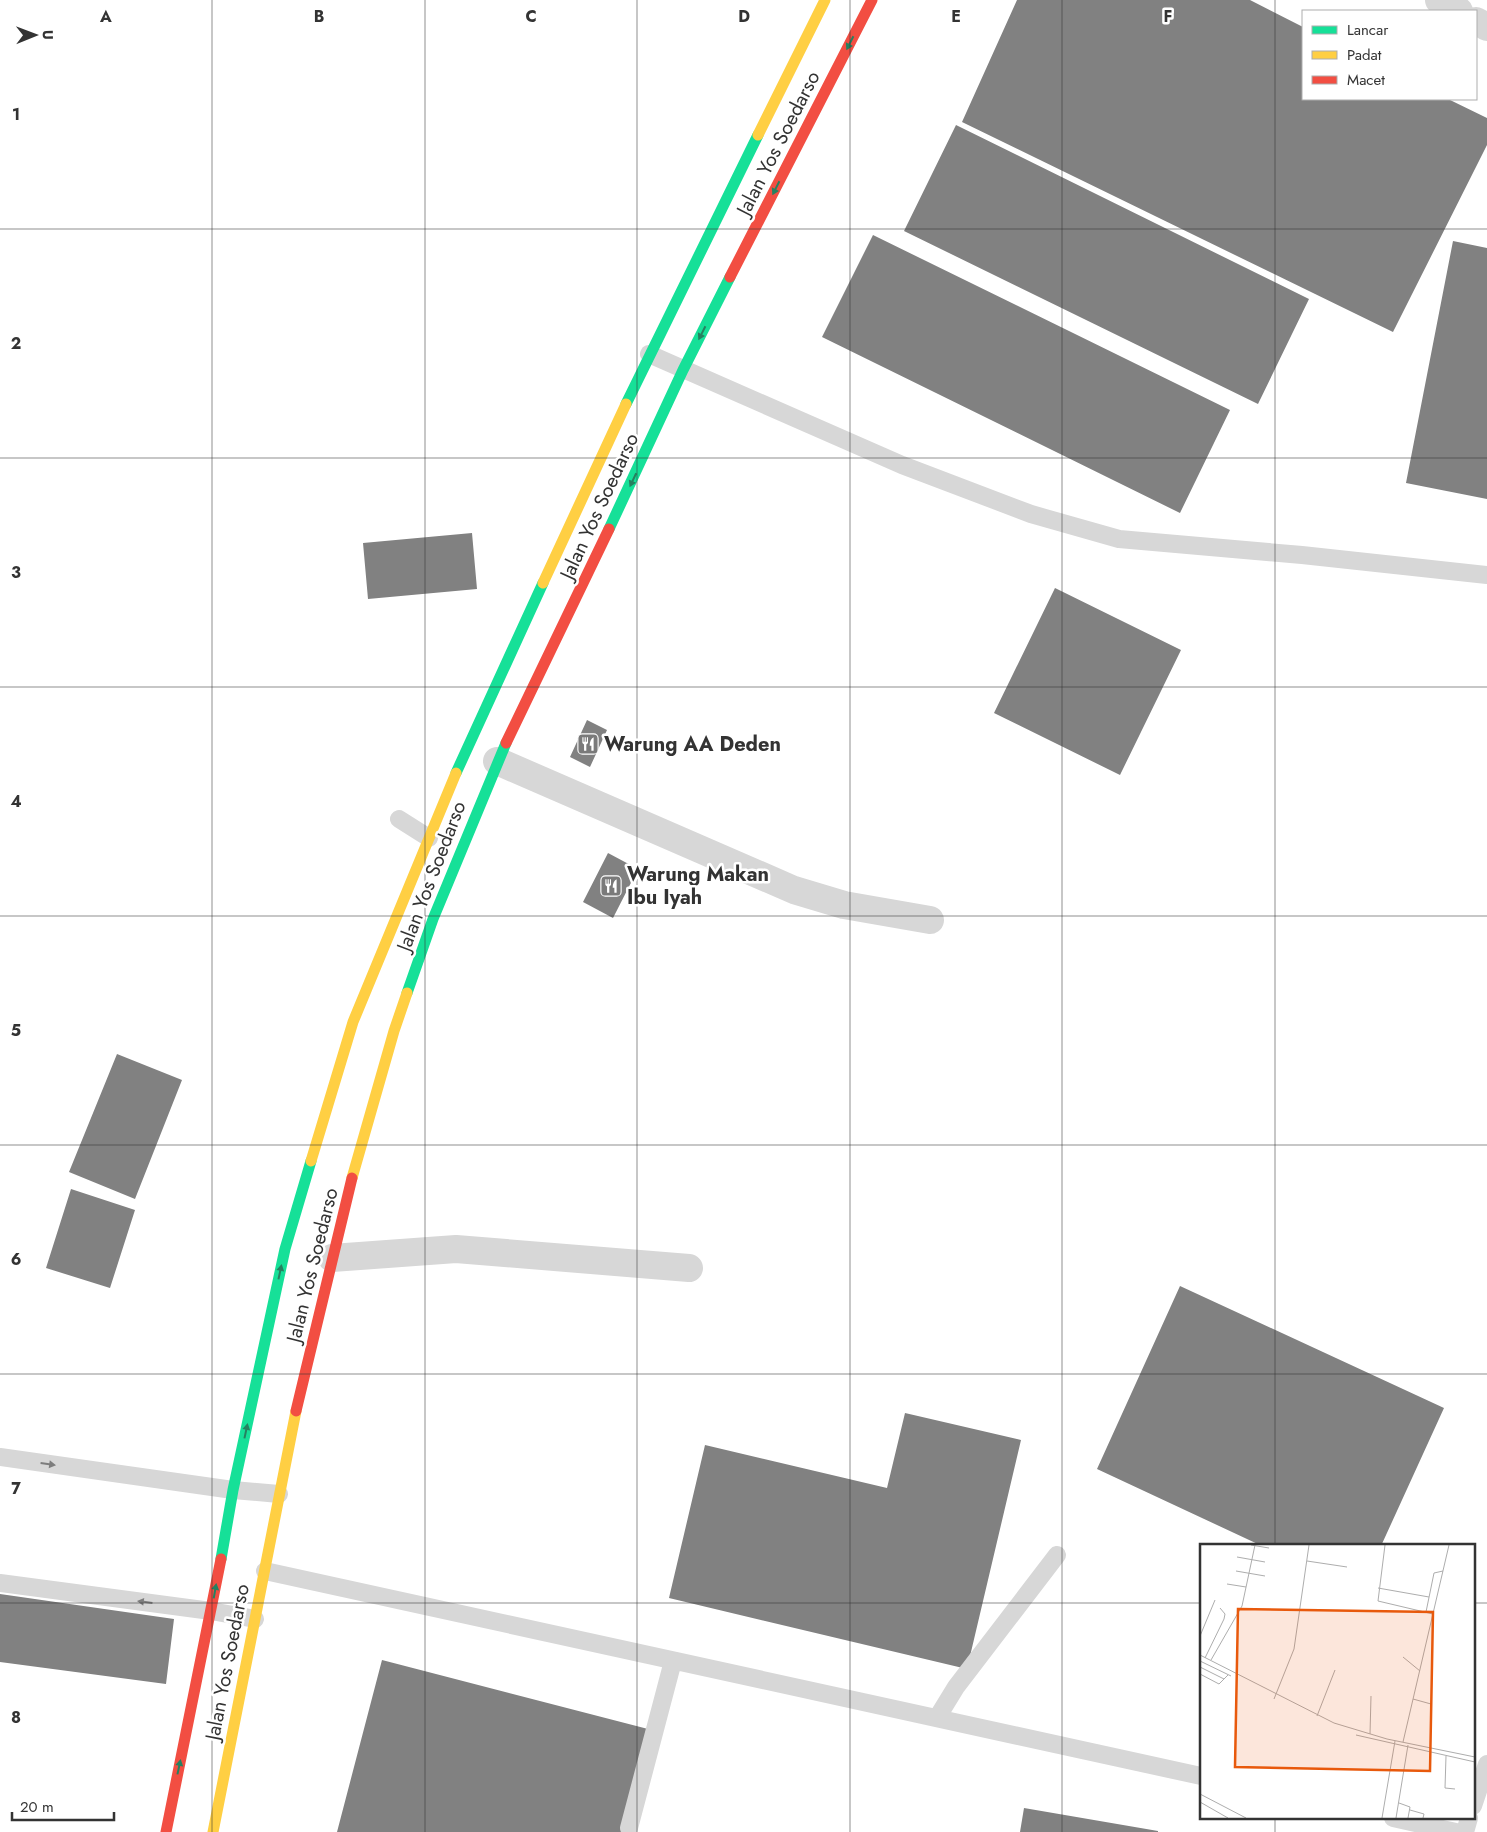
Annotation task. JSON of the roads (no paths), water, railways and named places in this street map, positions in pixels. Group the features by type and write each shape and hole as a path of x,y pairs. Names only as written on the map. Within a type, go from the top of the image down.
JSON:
{"highway":[{"name":"Jalan Yos Soedarso","path":"166,1832 233,1490 285,1249 350,1032 464,753 536,609 649,354 825,0"},
{"name":"Jalan Yos Soedarso","path":"213,1832 294,1420 332,1258 362,1139 394,1031 433,919 497,762 561,618 618,510 683,370 872,0"}],"street":[{"path":"1439,0 1457,10"},
{"path":"497,762 794,890 844,905 930,920"},
{"path":"332,1258 456,1249 689,1268"}],"lane":[{"path":"649,354 902,465 1031,514 1118,539 1302,555 1487,575"},
{"path":"399,819 429,838"},
{"path":"0,1457 233,1490 279,1494"},
{"path":"937,1718 956,1687 1057,1555"},
{"path":"265,1571 1200,1776"},
{"path":"0,1583 211,1610 255,1620"},
{"path":"629,1828 673,1661"},
{"path":"1474,1803 1487,1764"},
{"path":"1402,1820 1456,1832"},
{"path":"1465,1832 1469,1820"}],"place":[{"name":"Warung AA Deden","path":"588,744"},
{"name":"Warung Makan Ibu Iyah","path":"611,886"}]}
